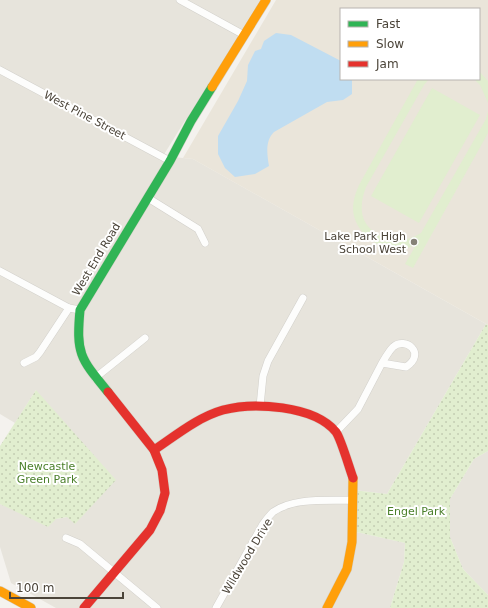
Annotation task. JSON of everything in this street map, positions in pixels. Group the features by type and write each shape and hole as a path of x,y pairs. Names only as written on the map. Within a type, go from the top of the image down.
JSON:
{"street":[{"path":"180,0 244,35"},
{"name":"West End Road","path":"84,608 150,530 162,505 164,479 154,450 86,366 80,352 78,322 80,310 103,268 148,198 191,121 266,0"},
{"name":"West Pine Street","path":"0,70 170,160"},
{"path":"148,198 198,229 205,243"},
{"path":"0,271 69,308 80,310"},
{"path":"260,406 263,376 268,361 302,298"},
{"path":"24,363 36,357 69,308"},
{"path":"95,378 145,338"},
{"path":"336,432 358,409 382,363 393,347 397,344 409,345 414,350 415,356 412,362 406,367 382,363"},
{"path":"154,450 188,426 217,413 240,408 260,406 305,412 318,418 336,432 353,479 349,560 341,583 327,608"},
{"name":"Wildwood Drive","path":"216,608 263,524 273,513 286,505 309,502 352,500"},
{"path":"66,538 80,544 157,608"},
{"path":"0,591 31,608"}],"shaded area":[{"path":"0,0 260,0 163,156 193,159 486,324 387,494 354,490 352,531 405,543 404,562 390,608 56,608 11,583 0,547 0,504 56,519 67,517 36,390 15,423 0,414"},
{"name":"Lake Park High School West","path":"276,0 488,0 488,325 193,159 183,158"},
{"path":"488,451 488,595 463,569 450,537 450,499 474,459"}],"green space":[{"path":"480,72 488,81 488,103 480,85 475,80 480,80"},
{"path":"417,80 428,80 366,187 362,202 364,219 372,231 378,235 393,240 400,240 411,238 421,233 486,119 488,111 488,133 413,268 405,264 416,245 404,249 386,247 370,239 358,226 354,218 353,209 354,199 359,185"},
{"path":"432,88 480,115 419,223 371,196"},
{"name":"Engel Park","path":"486,324 488,325 488,451 474,459 450,499 450,537 463,569 488,595 488,608 390,608 404,562 405,543 352,531 353,490 387,494"},
{"name":"Newcastle Green Park","path":"36,390 116,480 75,524 67,517 56,519 48,527 0,504 0,446"}],"water":[{"path":"276,33 291,35 340,60 340,80 352,80 352,94 343,100 327,102 274,132 269,139 268,144 267,152 269,166 255,174 235,177 225,168 218,154 218,136 238,101 247,81 248,65 255,51 261,49 264,41"}],"traffic: fast":[{"path":"108,392 91,371 82,355 79,337 80,310 170,161 191,121 212,87"}],"traffic: slow":[{"path":"212,87 266,0"},
{"path":"327,608 347,569 352,542 353,478"},
{"path":"0,591 31,608"}],"traffic: jam":[{"path":"84,608 150,530 160,511 165,493 162,470 154,450 108,392"},
{"path":"154,450 196,422 223,410 250,406 282,408 313,416 326,423 336,432 343,447 353,478"}],"place":[{"name":"Lake Park High School West","path":"414,242"}]}
